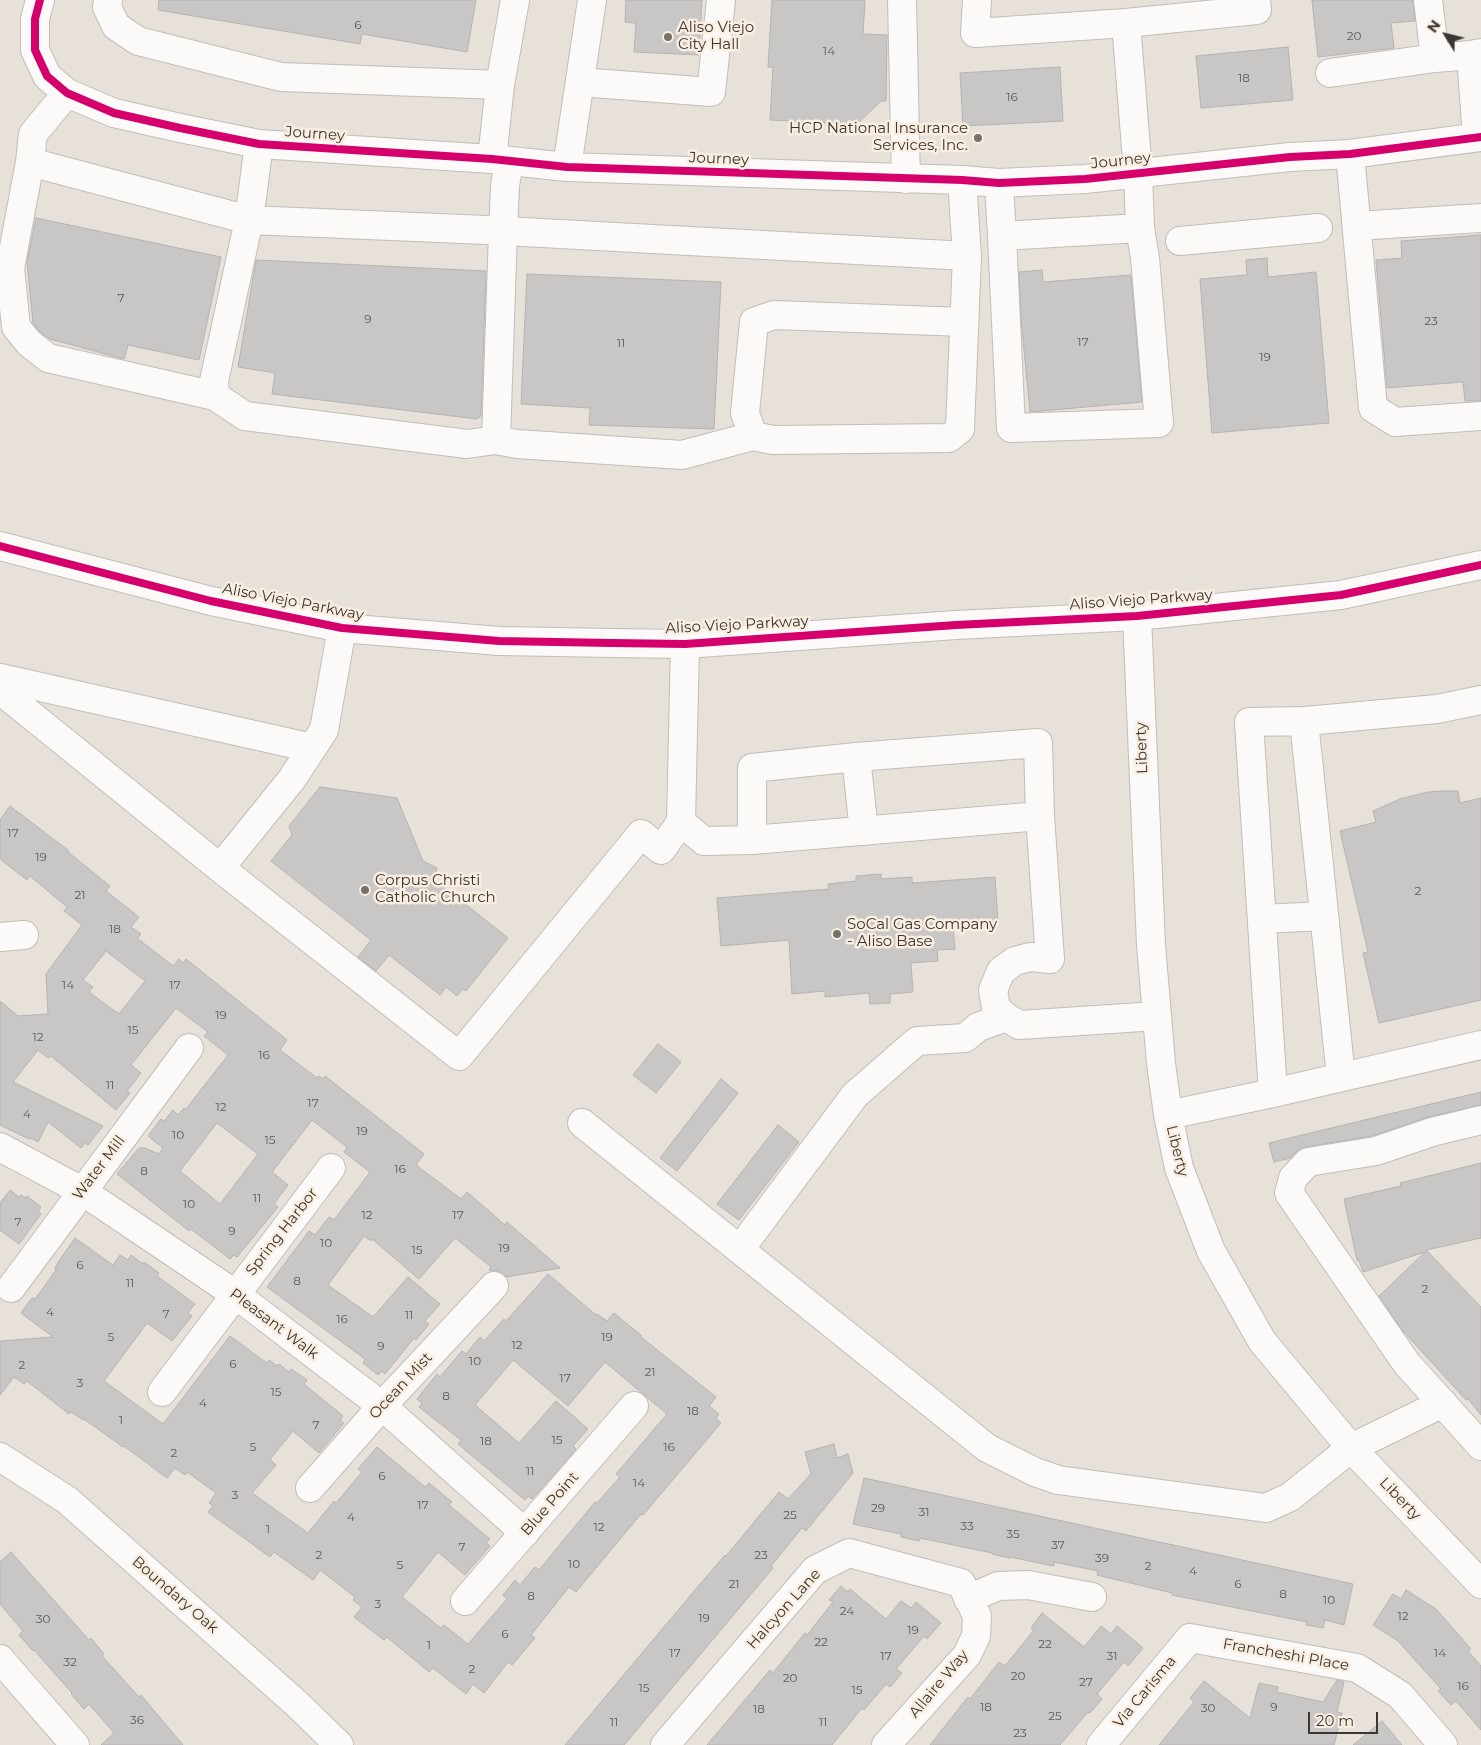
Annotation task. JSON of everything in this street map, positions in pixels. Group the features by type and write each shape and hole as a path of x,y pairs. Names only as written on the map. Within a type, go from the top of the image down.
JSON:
{"street":[{"name":"Journey","path":"40,0 35,19 35,50 47,76 67,93 114,112 258,144 500,160 567,167 962,180 999,183 1085,179 1290,157 1350,154 1479,137"},
{"path":"108,0 107,7 116,26 138,41 281,77 500,85"},
{"path":"496,440 505,186 500,160 500,85 515,0"},
{"path":"567,167 592,0"},
{"path":"580,82 711,92 721,0"},
{"path":"902,0 906,179"},
{"path":"977,0 975,32 1126,23 1257,10 1256,0"},
{"path":"1428,0 1435,58"},
{"path":"999,183 1011,428 1159,423 1146,258 1140,228 1138,173 1126,23"},
{"path":"1330,73 1476,54 1479,137"},
{"path":"67,93 33,134 30,162 10,268 16,327 29,343 48,358 215,396 244,416 467,444 496,440 517,444 682,456 753,436 773,440 949,438 960,429 967,256 962,180"},
{"path":"215,396 214,380 249,220 258,144"},
{"path":"1350,154 1373,408 1395,422 1481,416"},
{"path":"30,162 249,220 486,230 967,256"},
{"path":"1357,226 1481,218"},
{"path":"1002,236 1140,228"},
{"path":"1180,241 1318,228"},
{"path":"753,436 745,413 754,322 774,315 964,322"},
{"name":"Aliso Viejo Parkway","path":"0,546 211,600 342,628 499,641 685,644 956,625 1137,616 1342,595 1481,564"},
{"name":"Liberty","path":"1137,616 1148,890 1157,1016 1168,1114 1179,1168 1211,1251 1262,1341 1351,1448 1481,1584"},
{"path":"220,868 292,779 324,730 342,628"},
{"path":"0,690 220,868 459,1056 641,834 661,850 681,822 685,644"},
{"path":"0,678 312,748"},
{"path":"1273,1093 1249,722 1304,721 1437,708 1481,700"},
{"path":"1304,721 1341,1077"},
{"path":"752,840 752,768 856,757 1038,743 1040,816 1050,959 1030,957 1015,961 1001,971 993,990 996,1008 1019,1025 1157,1016"},
{"path":"856,757 864,830"},
{"path":"681,822 704,841 752,840 1040,816"},
{"path":"1262,919 1324,916"},
{"path":"740,1249 856,1095 916,1033 965,1038 978,1028 1006,1017"},
{"path":"1168,1114 1273,1093 1481,1045"},
{"name":"Water Mill","path":"11,1288 189,1048"},
{"path":"1481,1120 1432,1132 1376,1151 1308,1162 1293,1178 1289,1193 1408,1364 1481,1446"},
{"path":"582,1122 986,1448 1035,1472 1058,1480 1266,1508 1290,1498 1351,1448 1443,1403"},
{"name":"Pleasant Walk","path":"0,1147 82,1191 234,1294 382,1406 525,1533"},
{"name":"Spring Harbor","path":"162,1392 234,1294 331,1168"},
{"name":"Ocean Mist","path":"310,1488 382,1406 494,1286"},
{"name":"Blue Point","path":"465,1601 634,1406"},
{"name":"Boundary Oak","path":"0,1457 66,1500 297,1704 339,1745"},
{"name":"Halcyon Lane","path":"665,1745 815,1570 849,1553 961,1583 972,1608"},
{"path":"972,1608 998,1586 1028,1585 1092,1598"},
{"name":"Allaire Way","path":"886,1745 967,1655 976,1636 972,1608"},
{"name":"Via Carisma","path":"1101,1745 1190,1638"},
{"name":"Francheshi Place","path":"1190,1638 1357,1668 1400,1696 1443,1745"},
{"path":"0,1660 76,1745"}],"building":[{"path":"159,0 476,0 467,52 362,34 360,44 158,10"},
{"name":"Aliso Viejo City Hall","path":"626,0 702,0 699,55 634,52 636,23 625,22"},
{"path":"772,0 865,0 863,34 887,35 886,101 881,101 857,124 770,120 773,67 768,67"},
{"path":"1312,0 1413,0 1415,21 1391,23 1394,48 1318,57"},
{"path":"1288,47 1293,100 1201,108 1196,56"},
{"path":"1060,67 1063,121 963,126 960,73"},
{"path":"36,218 221,257 199,360 128,345 124,359 50,339 40,332 33,323 27,262"},
{"path":"1481,235 1481,401 1465,401 1463,382 1387,388 1376,260 1402,258 1401,241"},
{"path":"1267,258 1268,277 1316,272 1329,423 1212,433 1200,279 1247,275 1246,260"},
{"path":"256,260 486,271 481,416 477,419 272,394 275,373 238,367"},
{"path":"1042,270 1043,282 1131,275 1142,402 1030,412 1021,318 1019,272"},
{"path":"527,274 721,282 714,429 589,425 590,408 521,404"},
{"name":"Corpus Christi Catholic Church","path":"320,787 397,798 423,861 437,868 435,880 508,938 466,991 463,989 457,996 446,987 440,995 389,955 376,971 358,957 371,940 271,861 292,835 289,826"},
{"path":"1458,791 1460,803 1481,798 1481,1000 1379,1023 1363,953 1368,952 1340,831 1376,822 1373,811 1400,799 1428,792"},
{"path":"10,806 69,851 110,886 106,891 139,917 131,927 141,934 137,938 173,966 179,959 183,963 186,959 287,1040 280,1050 317,1078 319,1076 323,1079 325,1076 424,1154 416,1165 461,1199 467,1192 505,1225 507,1222 560,1268 506,1277 498,1271 490,1271 491,1267 455,1238 419,1279 372,1239 371,1241 364,1236 328,1285 373,1317 408,1277 440,1304 425,1321 429,1324 416,1340 414,1338 385,1374 382,1371 378,1375 363,1363 365,1359 267,1287 309,1231 315,1235 329,1217 334,1220 370,1172 344,1152 347,1147 312,1120 272,1172 288,1185 274,1204 278,1207 237,1257 234,1255 230,1259 191,1229 189,1231 117,1174 139,1148 145,1148 159,1154 163,1148 148,1136 161,1119 164,1121 173,1110 178,1115 184,1108 186,1109 228,1055 204,1036 208,1032 176,1008 131,1065 141,1073 127,1091 130,1093 116,1110 51,1056 48,1058 38,1050 13,1082 103,1126 88,1145 85,1143 81,1148 48,1122 38,1142 0,1125 0,1001 18,1016 48,1014 46,974 82,925 64,911 67,907 30,876 27,880 0,859 0,820","holes":["106,951 145,981 119,1014 89,992 93,987 83,980","217,1123 258,1154 220,1204 180,1171"]},
{"name":"SoCal Gas Company - Aliso Base","path":"881,874 881,879 912,877 912,883 995,877 998,923 953,927 955,949 937,950 938,961 911,963 913,992 890,994 890,1003 870,1004 869,993 825,997 825,991 792,994 789,940 721,946 717,898 829,889 828,884 856,881 856,876"},
{"path":"658,1044 681,1062 656,1093 633,1075"},
{"path":"721,1079 738,1093 677,1171 660,1158"},
{"path":"1481,1092 1481,1105 1428,1117 1372,1136 1306,1147 1297,1151 1290,1158 1274,1162 1269,1143"},
{"path":"778,1125 799,1142 739,1220 717,1204"},
{"path":"1481,1163 1481,1238 1426,1250 1481,1307 1481,1415 1403,1331 1379,1296 1425,1252 1363,1272 1359,1260 1357,1260 1344,1199 1401,1186 1400,1183"},
{"path":"10,1190 19,1197 21,1195 25,1198 27,1196 41,1207 38,1211 41,1214 19,1244 0,1230 0,1203"},
{"path":"75,1238 113,1265 120,1255 128,1260 131,1255 143,1264 144,1262 159,1273 157,1276 195,1304 188,1313 192,1316 172,1341 147,1323 104,1381 163,1424 230,1336 267,1363 269,1360 277,1366 279,1364 289,1372 291,1369 307,1380 304,1384 343,1416 340,1420 344,1423 319,1453 293,1431 270,1459 276,1465 252,1493 308,1533 334,1501 336,1503 362,1472 358,1469 377,1447 425,1487 429,1483 452,1502 449,1505 490,1539 486,1543 490,1546 465,1575 438,1552 402,1597 441,1628 444,1625 468,1644 507,1599 503,1595 515,1580 520,1585 535,1567 539,1570 595,1502 597,1503 620,1477 616,1474 667,1414 605,1362 568,1406 513,1360 475,1405 519,1443 556,1401 588,1429 573,1446 576,1449 532,1499 528,1496 525,1500 458,1444 461,1440 419,1407 422,1403 417,1399 437,1374 440,1377 462,1351 466,1354 480,1337 484,1341 504,1319 506,1321 548,1274 596,1315 607,1321 614,1313 716,1397 709,1406 719,1414 716,1418 721,1423 576,1592 569,1587 531,1635 535,1638 512,1665 508,1662 484,1693 473,1684 466,1694 433,1668 429,1672 387,1637 384,1640 354,1617 362,1607 353,1600 355,1597 320,1570 313,1580 274,1552 270,1557 208,1512 213,1506 209,1503 216,1493 187,1472 185,1475 175,1468 167,1478 84,1419 71,1412 69,1414 27,1381 24,1384 14,1377 0,1395 0,1341 53,1337 21,1313 32,1298 35,1299 56,1270 55,1268 59,1261"},
{"path":"834,1444 837,1458 848,1454 853,1473 806,1531 802,1528 771,1566 773,1568 624,1745 565,1745 779,1492 788,1499 811,1474 805,1452"},
{"path":"864,1478 1353,1584 1344,1625 1325,1620 1323,1628 1306,1625 1307,1622 1172,1595 1172,1593 1097,1575 1098,1571 1054,1562 1054,1566 1010,1558 920,1538 919,1541 901,1537 901,1534 853,1524"},
{"path":"11,1552 89,1640 91,1638 104,1654 102,1656 139,1697 141,1695 183,1745 101,1745 114,1733 89,1704 84,1709 72,1693 19,1635 23,1631 0,1604 0,1562"},
{"path":"841,1586 848,1592 850,1589 886,1619 901,1601 911,1608 916,1602 941,1623 927,1639 924,1636 896,1669 902,1673 890,1687 886,1684 864,1710 862,1708 832,1745 707,1745 770,1670 773,1673 805,1633 807,1635 833,1602 829,1600"},
{"path":"1406,1590 1436,1609 1471,1649 1468,1651 1481,1666 1481,1730 1456,1701 1451,1705 1438,1691 1441,1689 1398,1641 1373,1625 1393,1594 1401,1599"},
{"path":"1042,1613 1084,1647 1101,1626 1111,1634 1117,1626 1143,1648 1128,1666 1124,1662 1097,1694 1102,1699 1090,1713 1088,1712 1060,1745 930,1745 999,1662 1005,1666 1034,1630 1031,1628"},
{"path":"1337,1680 1344,1682 1337,1712 1342,1713 1334,1745 1159,1745 1194,1702 1190,1698 1204,1681 1250,1718 1259,1683 1278,1687 1277,1692 1323,1702"},
{"path":"1382,1721 1402,1745 1353,1745"}],"cycle path":[{"path":"40,0 35,19 35,50 47,76 67,93 114,113 259,144 492,159 567,167 962,180 999,183 1085,179 1290,157 1350,154 1481,137"},
{"path":"0,546 211,601 342,628 499,641 685,644 956,625 1137,616 1341,595 1481,565"}],"place":[{"name":"Aliso Viejo City Hall","path":"668,37"},
{"name":"HCP National Insurance Services, Inc.","path":"978,138"},
{"name":"Corpus Christi Catholic Church","path":"365,890"},
{"name":"SoCal Gas Company - Aliso Base","path":"837,934"}]}
